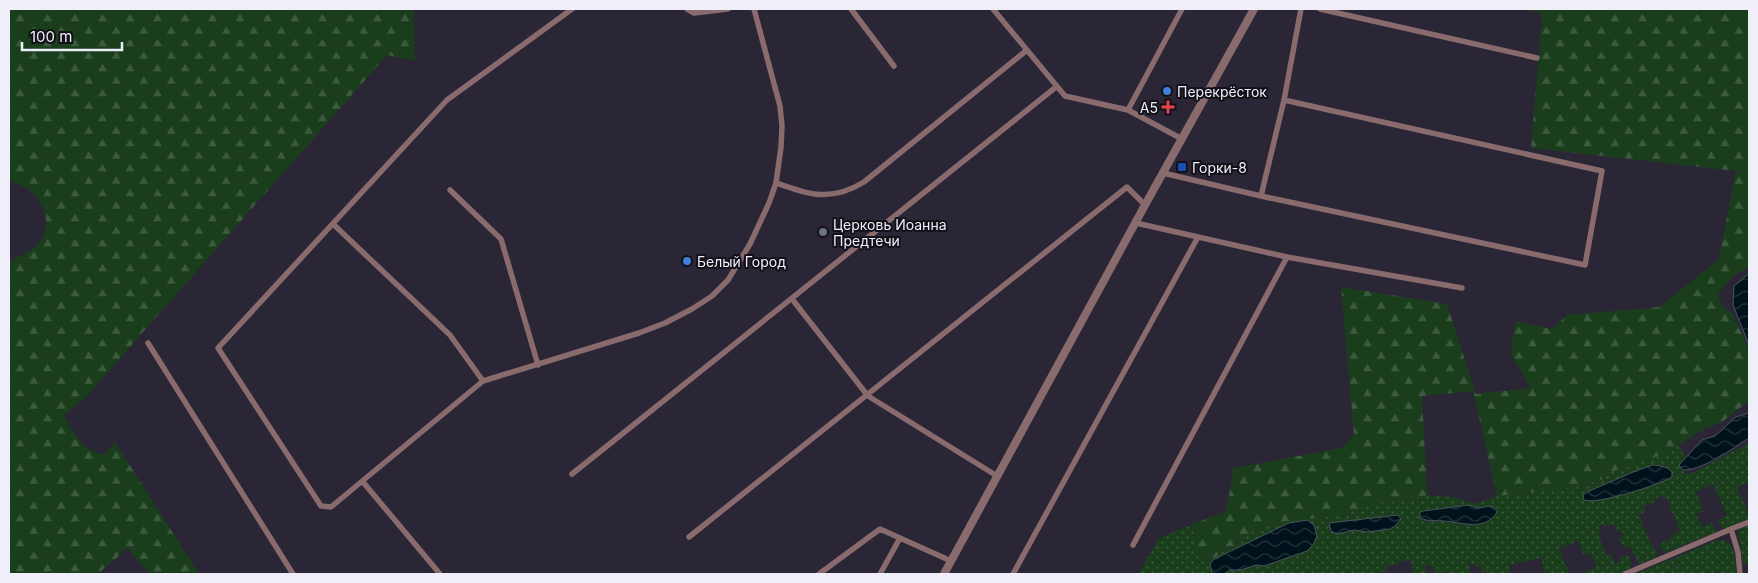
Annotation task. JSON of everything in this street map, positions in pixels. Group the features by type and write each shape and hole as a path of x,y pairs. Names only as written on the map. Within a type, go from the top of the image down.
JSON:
{"street":[{"path":"572,9 447,100 218,348 321,506 331,507 483,381 639,333 692,309 712,296 728,280 762,221 776,183 781,147 782,126 780,106 754,9"},
{"path":"687,9 694,13 728,9"},
{"path":"851,9 894,66"},
{"path":"993,9 1065,96 1128,110 1182,139"},
{"path":"1128,110 1182,9"},
{"path":"944,574 1254,9"},
{"path":"1261,196 1284,100 1301,9"},
{"path":"1320,9 1537,58"},
{"path":"776,183 814,195 835,195 855,187 864,182 1027,50"},
{"path":"572,474 1056,87"},
{"path":"1163,173 1261,196 1585,265 1602,171 1284,100"},
{"path":"689,537 868,396 1127,187 1145,205"},
{"path":"450,190 501,239 538,365"},
{"path":"1136,223 1287,257 1462,288"},
{"path":"333,224 450,335 483,381"},
{"path":"1013,574 1198,237"},
{"path":"1133,545 1287,257"},
{"path":"792,299 868,396 997,476"},
{"path":"148,343 292,574"},
{"path":"362,482 440,574"},
{"path":"1625,574 1749,522"},
{"path":"819,574 880,529 951,562"},
{"path":"1731,530 1738,552 1740,574"},
{"path":"880,574 900,538"}],"green space":[{"path":"9,9 413,9 415,61 387,55 85,398 64,415 79,441 89,449 104,455 115,442 199,574 149,574 128,548 98,574 9,574 9,262 38,244 45,231 46,221 44,212 35,195 18,184 9,182"},
{"path":"1521,9 1749,9 1749,268 1735,275 1718,294 1722,306 1732,313 1749,349 1749,401 1723,421 1703,430 1662,454 1638,464 1610,472 1601,480 1576,487 1497,496 1473,391 1422,396 1427,495 1378,503 1344,514 1267,525 1250,533 1237,544 1214,558 1202,558 1195,550 1196,523 1226,511 1234,468 1342,448 1354,435 1341,287 1447,304 1476,394 1530,388 1511,354 1515,321 1552,329 1567,315 1660,307 1719,259 1736,171 1531,148 1542,13"},
{"path":"1749,443 1749,482 1737,487 1749,515 1748,519 1726,529 1722,528 1718,520 1727,516 1713,484 1696,492 1704,511 1696,514 1702,527 1712,522 1716,532 1664,553 1659,544 1672,539 1670,536 1680,531 1666,497 1654,499 1655,502 1644,506 1645,512 1639,515 1657,554 1655,558 1639,564 1630,547 1624,547 1619,540 1624,534 1618,530 1616,532 1617,526 1610,525 1609,527 1607,523 1599,526 1601,532 1598,533 1606,555 1611,554 1615,564 1621,561 1620,558 1628,555 1632,564 1631,568 1618,574 1581,574 1597,567 1591,553 1584,555 1578,541 1559,549 1570,574 1545,574 1541,558 1509,565 1511,574 1487,574 1487,572 1482,572 1481,567 1476,567 1476,564 1470,564 1469,559 1470,574 1447,574 1447,571 1434,574 1432,565 1425,566 1426,574 1413,574 1412,564 1409,560 1387,566 1387,572 1381,572 1381,574 1224,574 1230,570 1241,570 1256,565 1264,566 1307,551 1316,529 1307,520 1213,574 1138,574 1159,538 1196,523 1195,539 1214,558 1237,544 1250,533 1267,525 1344,514 1378,503 1427,495 1452,497 1475,504 1497,496 1576,487 1601,480 1610,472 1638,464 1678,445 1686,457 1679,465 1685,474 1693,473","holes":["1653,465 1669,469 1664,482 1623,494 1587,492","1469,505 1495,515 1489,521 1468,525 1441,521 1429,522 1420,518 1419,513","1398,515 1401,517 1373,530 1354,530 1372,518"]},
{"path":"1749,525 1749,564 1745,564 1743,562 1738,533 1739,530"},
{"path":"1724,540 1734,550 1736,574 1722,574 1717,571 1712,574 1636,574 1715,541"}],"water":[{"path":"1749,275 1749,345 1733,305 1734,286"},
{"path":"1749,413 1749,438 1708,463 1683,470 1679,465 1702,440 1715,436 1736,417"},
{"path":"1653,465 1668,469 1672,472 1672,477 1642,489 1614,497 1591,501 1584,500 1583,495 1587,492"},
{"path":"1469,505 1478,508 1491,506 1497,512 1492,518 1480,524 1420,518 1420,512 1423,511"},
{"path":"1398,515 1401,519 1390,529 1368,532 1354,530 1337,534 1331,531 1329,523"},
{"path":"1307,520 1314,525 1317,536 1313,545 1307,551 1264,566 1256,565 1241,570 1230,570 1224,574 1212,573 1210,564 1214,559 1289,523"}],"place":[{"name":"Перекрёсток","path":"1167,91"},
{"name":"А5","path":"1168,107"},
{"name":"Горки-8","path":"1182,167"},
{"name":"Церковь Иоанна Предтечи","path":"823,232"},
{"name":"Белый Город","path":"687,261"}]}
